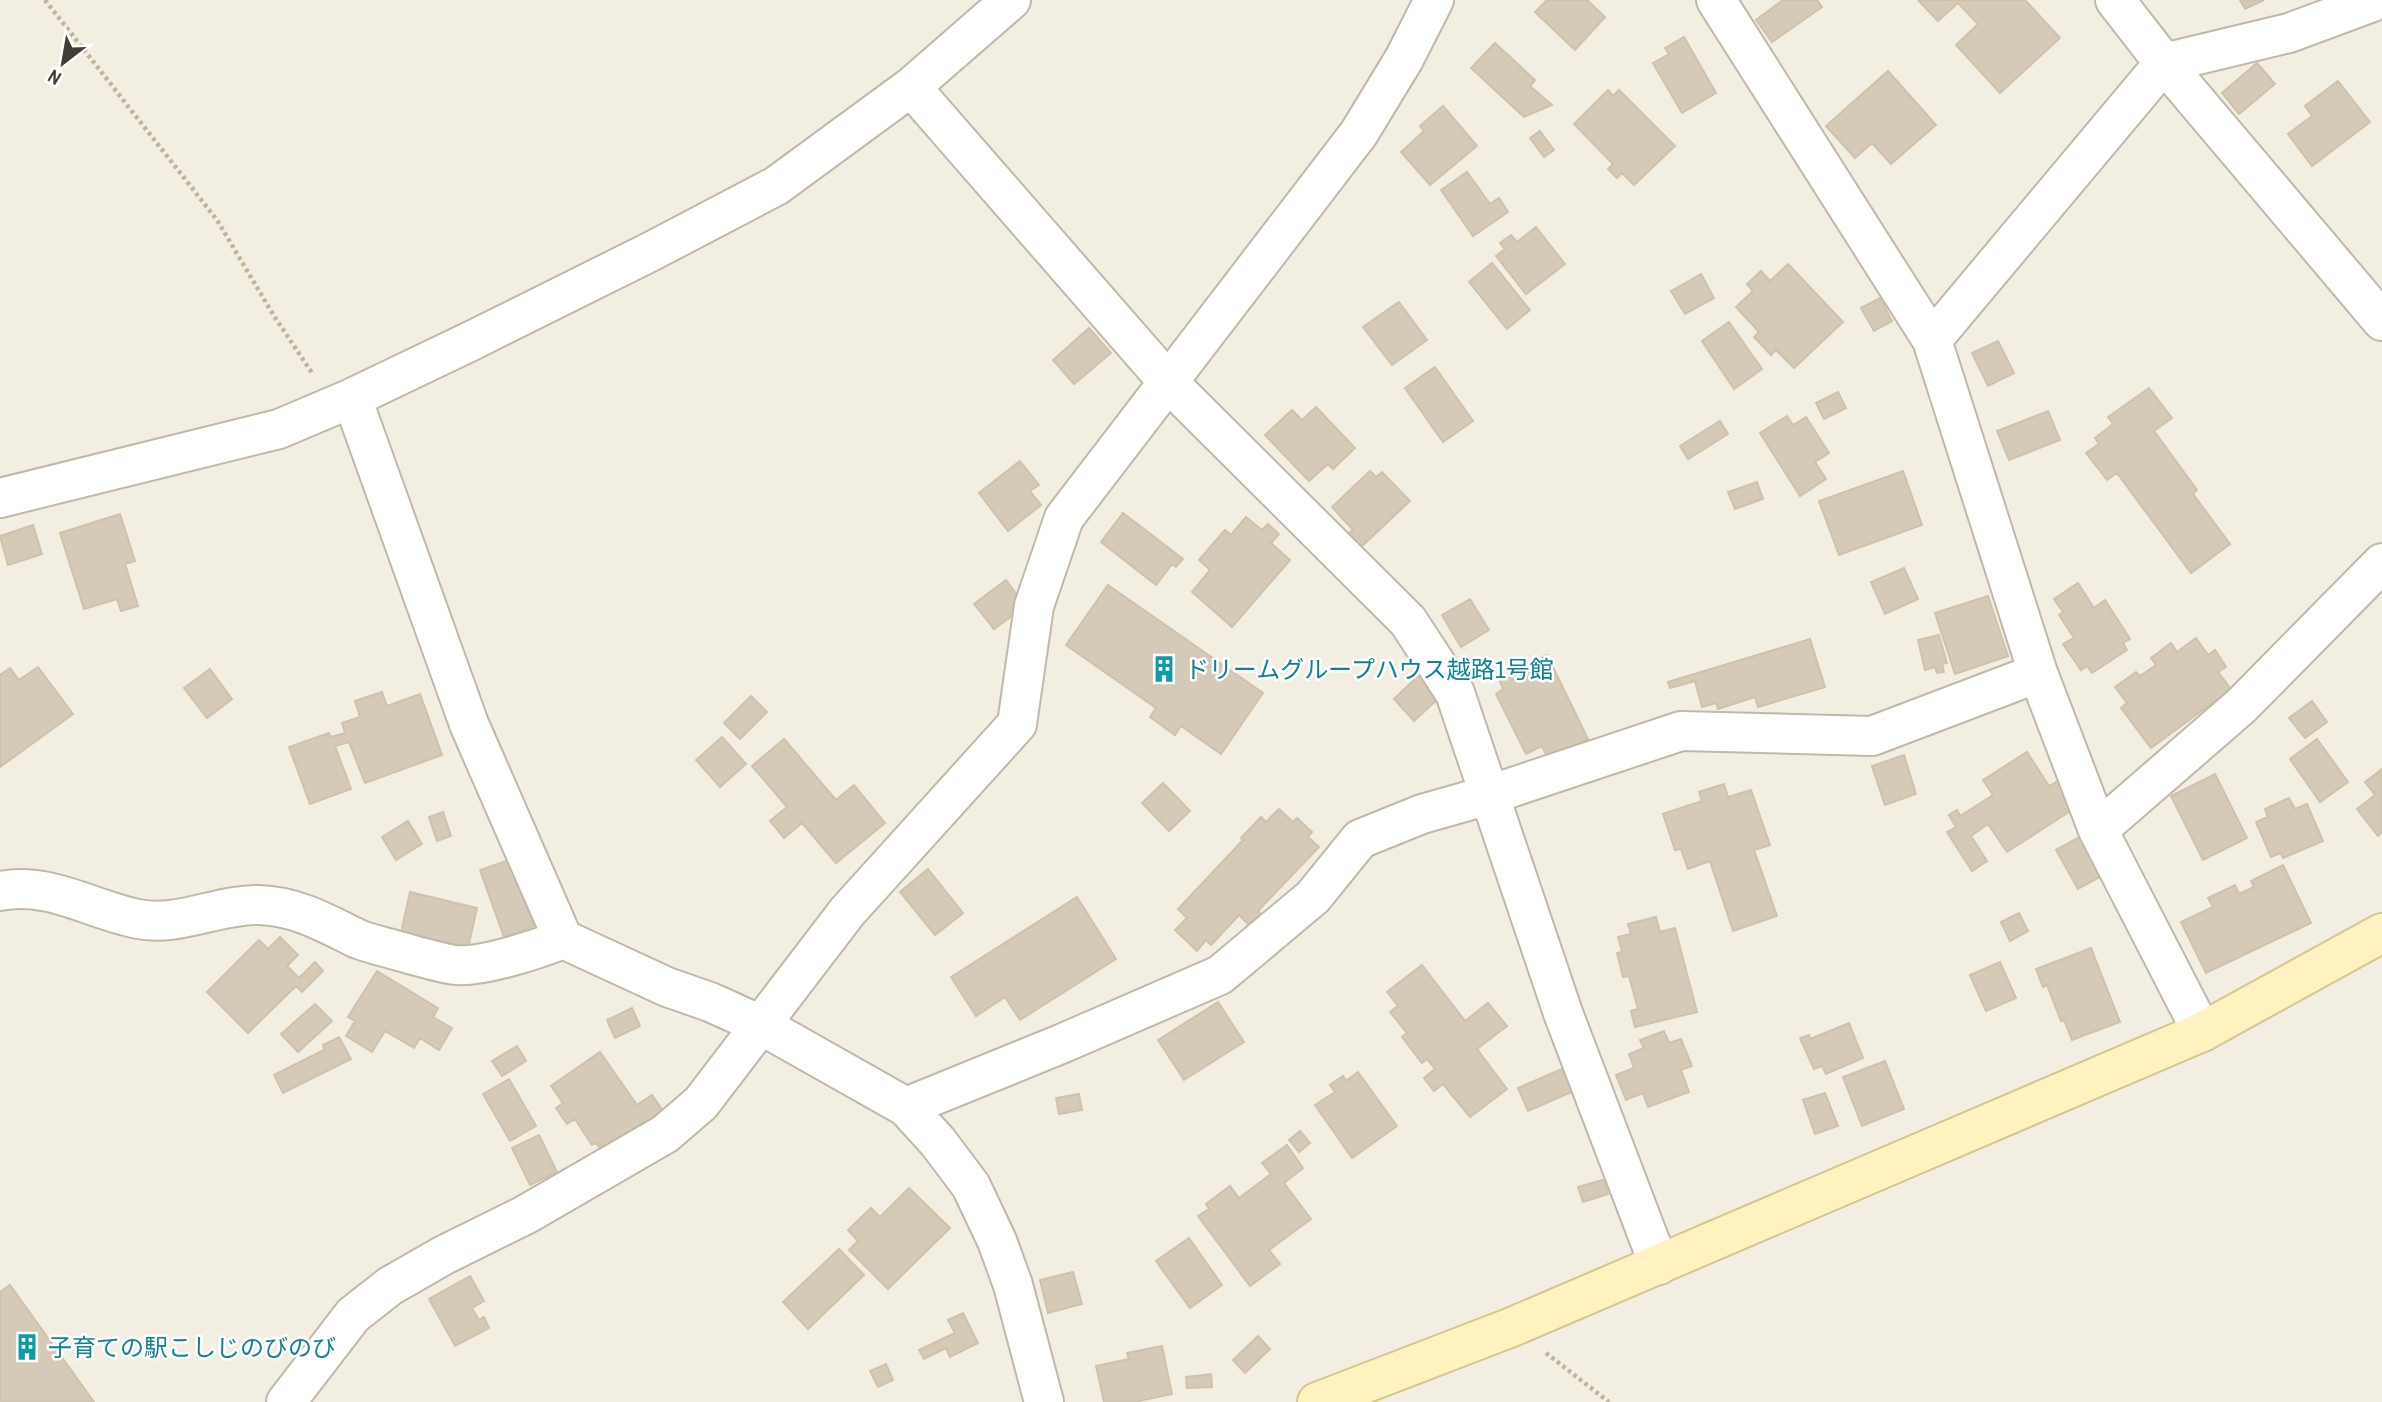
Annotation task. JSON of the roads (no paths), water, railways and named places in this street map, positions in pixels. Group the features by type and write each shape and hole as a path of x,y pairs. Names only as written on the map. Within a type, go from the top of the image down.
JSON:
{"street":[{"path":"0,498 279,429 343,402 650,252 776,186 911,87 1012,0"},
{"path":"286,1402 353,1315 390,1286 444,1255 525,1215 665,1134 701,1103 847,912 1017,723 1034,606 1064,517 1359,134 1404,59 1434,0"},
{"path":"1716,0 1932,340 2038,673 2098,830 2202,1032"},
{"path":"2115,0 2164,63 2382,321"},
{"path":"1932,340 2164,63 2288,33 2378,0"},
{"path":"911,87 1169,383 1408,621 1455,693 1563,1013 1659,1265"},
{"path":"343,402 469,724 563,939 667,987 710,1002 761,1025 906,1107 938,1142 971,1186 997,1241 1013,1285 1044,1402"},
{"path":"2098,830 2241,706 2382,563"},
{"path":"906,1107 1220,975 1313,897 1360,839 1422,814 1489,795 1681,731 1872,736 2038,673"},
{"path":"0,891 19,887 43,890 140,920 188,918 233,907 258,905 287,909 316,917 361,940 457,965 539,949 563,939"},
{"path":"1317,1402 1512,1327 2202,1032 2382,933"}],"place":[{"name":"ドリームグループハウス越路1号館","path":"1164,669"},
{"name":"子育ての駅こしじのびのび","path":"27,1347"}]}
